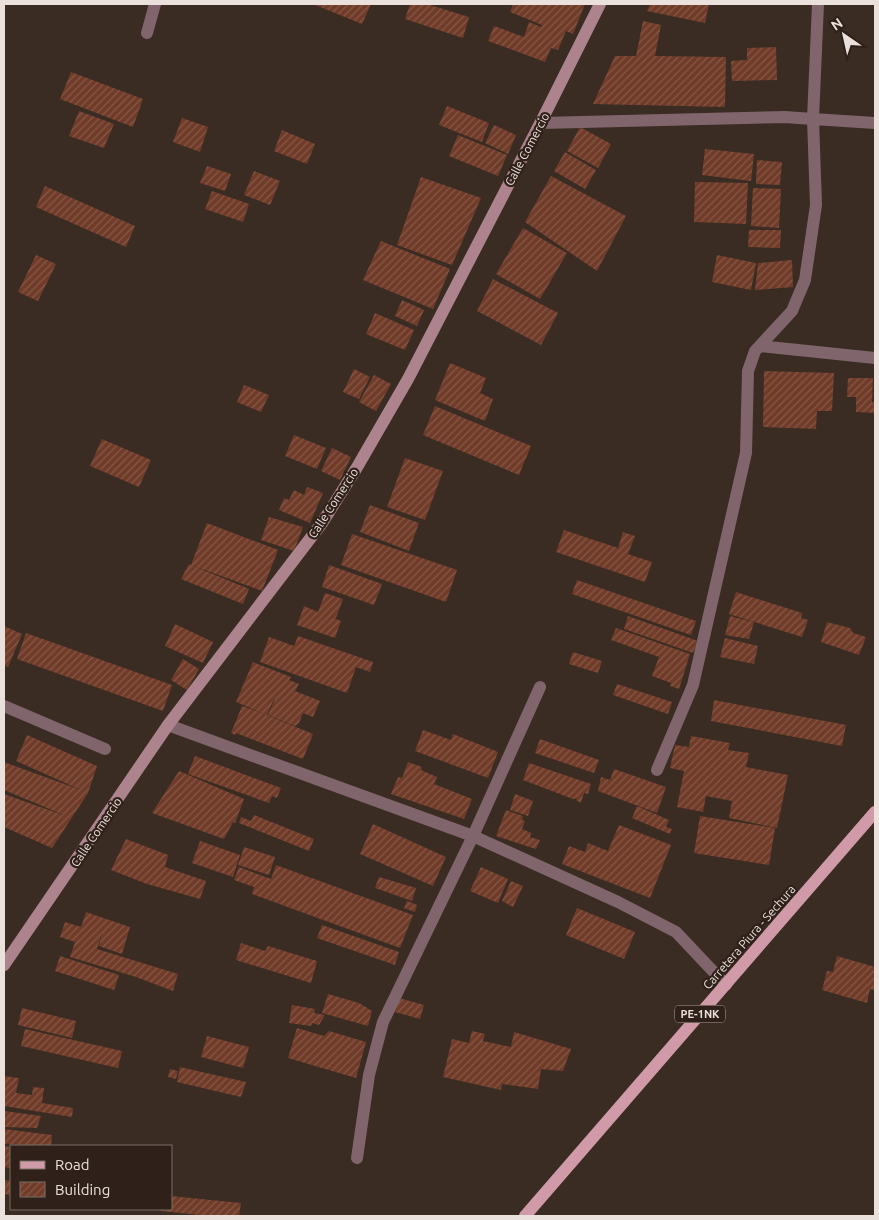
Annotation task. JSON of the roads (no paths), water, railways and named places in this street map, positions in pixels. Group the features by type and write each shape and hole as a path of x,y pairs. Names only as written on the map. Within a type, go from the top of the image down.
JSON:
{"main road":[{"name":"Carretera Piura - Sechura","path":"525,1216 875,812"}],"street":[{"path":"148,33 155,4"},
{"name":"Calle Comercio","path":"4,965 168,725 322,523 356,469 408,379 541,123 600,4"},
{"path":"657,770 693,685 746,453 748,371 755,352 792,311 805,280 816,205 814,119 818,4"},
{"path":"541,123 785,117 875,123"},
{"path":"760,346 875,358"},
{"path":"357,1158 369,1075 383,1022 473,836 540,687"},
{"path":"4,706 105,748"},
{"path":"168,725 473,836 618,902 676,932 726,985"}]}
